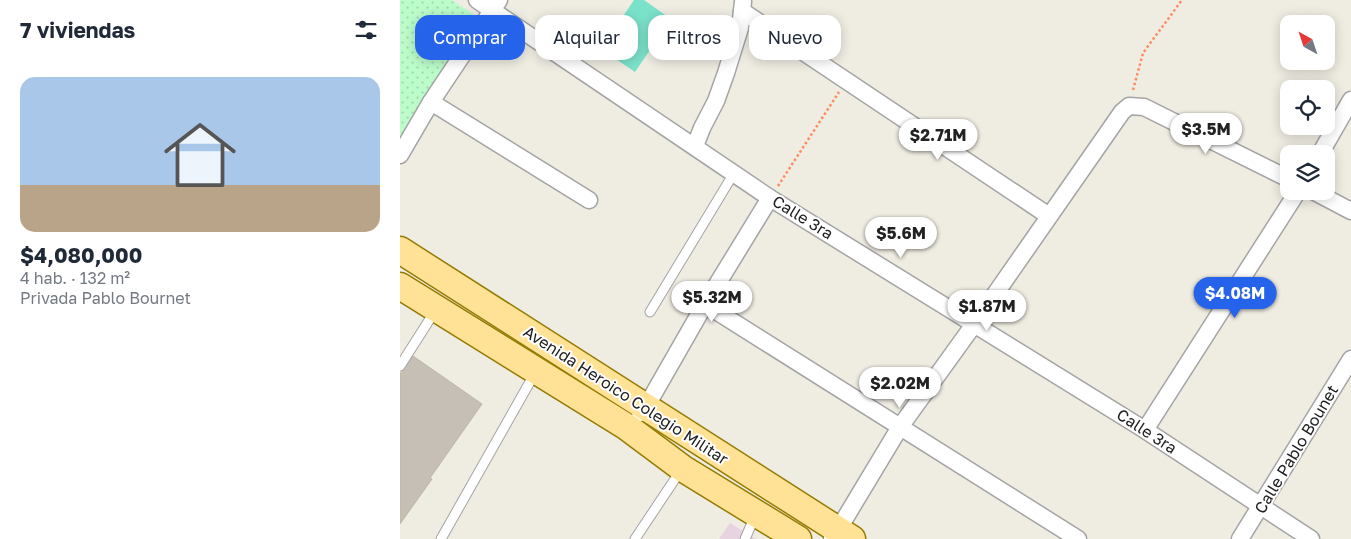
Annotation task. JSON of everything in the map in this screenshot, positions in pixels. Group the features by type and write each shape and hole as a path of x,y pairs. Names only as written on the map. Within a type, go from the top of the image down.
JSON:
{"main road":[{"name":"Avenida Heroico Colegio Militar","path":"400,250 646,406 840,536"},
{"name":"Avenida Heroico Colegio Militar","path":"400,286 626,427 682,468 798,539"}],"street":[{"name":"Calle 3ra","path":"477,0 496,5 770,198 975,323 1145,430 1311,539"},
{"path":"400,155 431,102 496,5"},
{"path":"695,146 726,73 740,28 743,5 845,80 1049,216"},
{"path":"1325,145 1351,100"},
{"path":"431,102 589,200"},
{"path":"840,536 900,427 975,323 1116,118 1129,106 1144,107 1280,175"},
{"path":"626,427 646,406 705,304 770,198"},
{"path":"1145,430 1292,200"},
{"path":"1331,200 1351,211"},
{"path":"705,304 1078,539"},
{"name":"Calle Pablo Bounet","path":"1240,539 1351,359"}],"lane":[{"path":"650,312 734,173"},
{"path":"400,366 437,309"},
{"path":"441,539 536,371"},
{"path":"636,539 682,468"},
{"path":"745,539 756,513"}],"path":[{"path":"1129,106 1143,53 1182,0"},
{"path":"770,198 845,80"}],"shaded area":[{"path":"730,523 756,539 719,539"}],"green space":[{"path":"400,0 452,0 474,15 415,15 415,60 455,60 400,141"},
{"path":"634,0 644,0 665,15 648,15 648,53 635,72 617,60 638,60 638,15 624,15"}],"building":[{"path":"413,356 482,404 400,524 400,374"}]}
